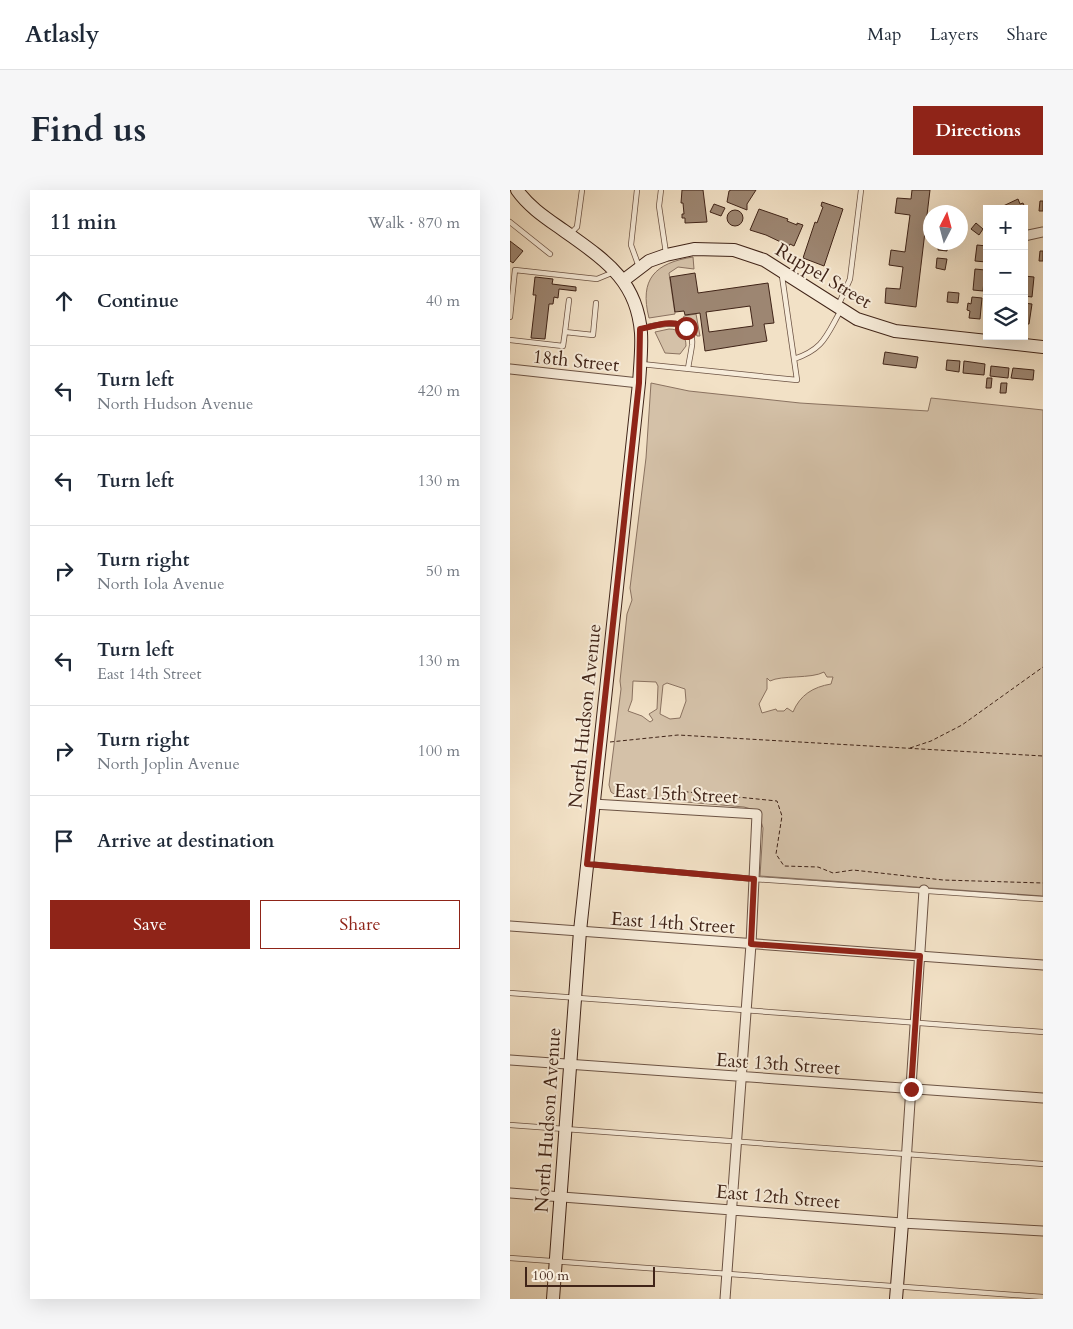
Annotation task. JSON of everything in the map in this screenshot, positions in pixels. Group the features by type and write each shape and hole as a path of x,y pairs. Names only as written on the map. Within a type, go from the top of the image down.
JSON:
{"main road":[{"name":"North Hudson Avenue","path":"517,190 541,214 570,235 619,276 637,308 640,329 639,383 580,931 553,1299"},
{"name":"Ruppel Street","path":"619,276 640,269 649,261 666,255 694,249 734,250 764,260 857,319 895,331 983,338"},
{"name":"Ruppel Street","path":"1004,340 1043,347"},
{"path":"897,1293 902,1223"}],"street":[{"path":"1028,235 1043,232"},
{"name":"18th Street","path":"510,369 639,383"},
{"name":"East 15th Street","path":"593,804 757,814 754,879"},
{"path":"725,1299 754,879"},
{"path":"902,1223 924,890"},
{"name":"East 14th Street","path":"510,926 1043,965"},
{"name":"East 13th Street","path":"510,1060 1043,1098"},
{"name":"East 12th Street","path":"510,1193 732,1208 902,1223 1043,1231"}],"lane":[{"path":"570,235 578,227 582,190"},
{"path":"637,190 631,245 640,269"},
{"path":"661,190 659,206 666,255"},
{"path":"794,359 810,354 819,348 839,308 850,279 861,190"},
{"path":"510,222 550,254"},
{"path":"510,316 515,270 597,278 619,276"},
{"path":"640,364 797,380 782,273"},
{"path":"510,340 563,346 568,300"},
{"path":"565,332 593,335 596,303"},
{"path":"640,329 670,323 678,323 686,328 692,344 688,369"},
{"path":"587,864 754,879 1043,899"},
{"path":"510,992 1043,1032"},
{"path":"510,1125 1043,1164"},
{"path":"510,1258 727,1274 897,1293 1043,1297"}],"path":[{"path":"908,748 931,742 962,725 1043,667"},
{"path":"600,743 678,735 1043,756"},
{"path":"678,790 777,801 782,816 776,854 784,866 818,868 833,873 853,870 943,880 1043,883"}],"shaded area":[{"path":"693,257 694,269 678,267 669,273 675,314 649,318 646,293 653,275 669,264"},
{"path":"696,314 700,336 697,336 693,328 683,319 684,316"},
{"path":"669,329 679,331 684,336 686,346 680,354 665,353 655,332"},
{"path":"651,383 689,391 800,403 928,411 931,398 1043,410 1043,896 760,876 763,828 758,811 744,807 617,796 611,792 609,785 621,689 620,681 627,614 632,600 630,588 646,458","holes":["824,672 827,677 833,677 831,684 818,687 803,696 793,712 787,708 784,711 777,711 776,709 762,713 759,704 767,689 767,678 770,681 781,678 812,676","633,681 656,682 658,686 657,709 649,714 653,720 650,722 642,716 628,711 632,700","667,683 685,689 686,701 680,718 670,719 660,714 663,685"]}],"building":[{"path":"682,190 703,190 707,222 685,223 685,218 682,218 682,214 684,214 683,203 681,203"},
{"path":"756,190 747,204 747,210 727,202 729,191"},
{"path":"912,190 930,190 928,205 923,205 923,248 916,307 885,303 886,288 900,289 903,267 889,265 891,250 905,252 910,215 895,213 897,198 911,199"},
{"path":"1018,199 1020,204 1023,203 1024,205 1005,205"},
{"path":"1040,201 1043,201 1043,211 1039,211"},
{"path":"822,202 843,209 824,266 803,258 815,222 817,223 823,207 821,206"},
{"path":"714,204 725,208 721,216 710,212"},
{"path":"759,209 788,219 787,221 797,225 797,223 803,225 794,246 790,244 789,246 750,230"},
{"path":"735,210 743,218 735,226 727,218"},
{"path":"976,223 983,229 979,235 971,229"},
{"path":"510,241 523,251 513,263 510,261"},
{"path":"977,245 983,246 983,262 975,261"},
{"path":"1040,251 1043,251 1043,261 1039,261"},
{"path":"937,258 947,259 945,270 936,268"},
{"path":"975,269 983,270 983,291 973,290"},
{"path":"695,273 698,293 768,283 774,323 764,324 767,341 705,351 700,313 685,315 684,311 675,312 670,277","holes":["750,306 753,326 709,332 706,312"]},
{"path":"1028,276 1034,277 1032,297 1028,296"},
{"path":"535,277 553,279 552,284 576,287 576,291 559,289 558,298 554,297 553,304 549,304 545,339 531,338 536,295 533,295"},
{"path":"948,292 959,293 958,303 947,302"},
{"path":"972,297 982,298 980,319 969,318 968,303 971,304"},
{"path":"1028,304 1032,304 1028,324"},
{"path":"885,352 918,357 916,368 883,364"},
{"path":"947,360 960,361 959,372 946,370"},
{"path":"964,361 985,364 984,375 963,373"},
{"path":"991,366 1009,368 1008,378 990,376"},
{"path":"1013,368 1034,370 1033,380 1011,378"},
{"path":"987,378 992,378 991,388 986,388"},
{"path":"1001,383 1007,383 1006,393 1000,393"}],"route":[{"path":"686,328 678,323 670,323 640,329 639,383 587,864 754,879 751,944 920,956 911,1089"}]}
